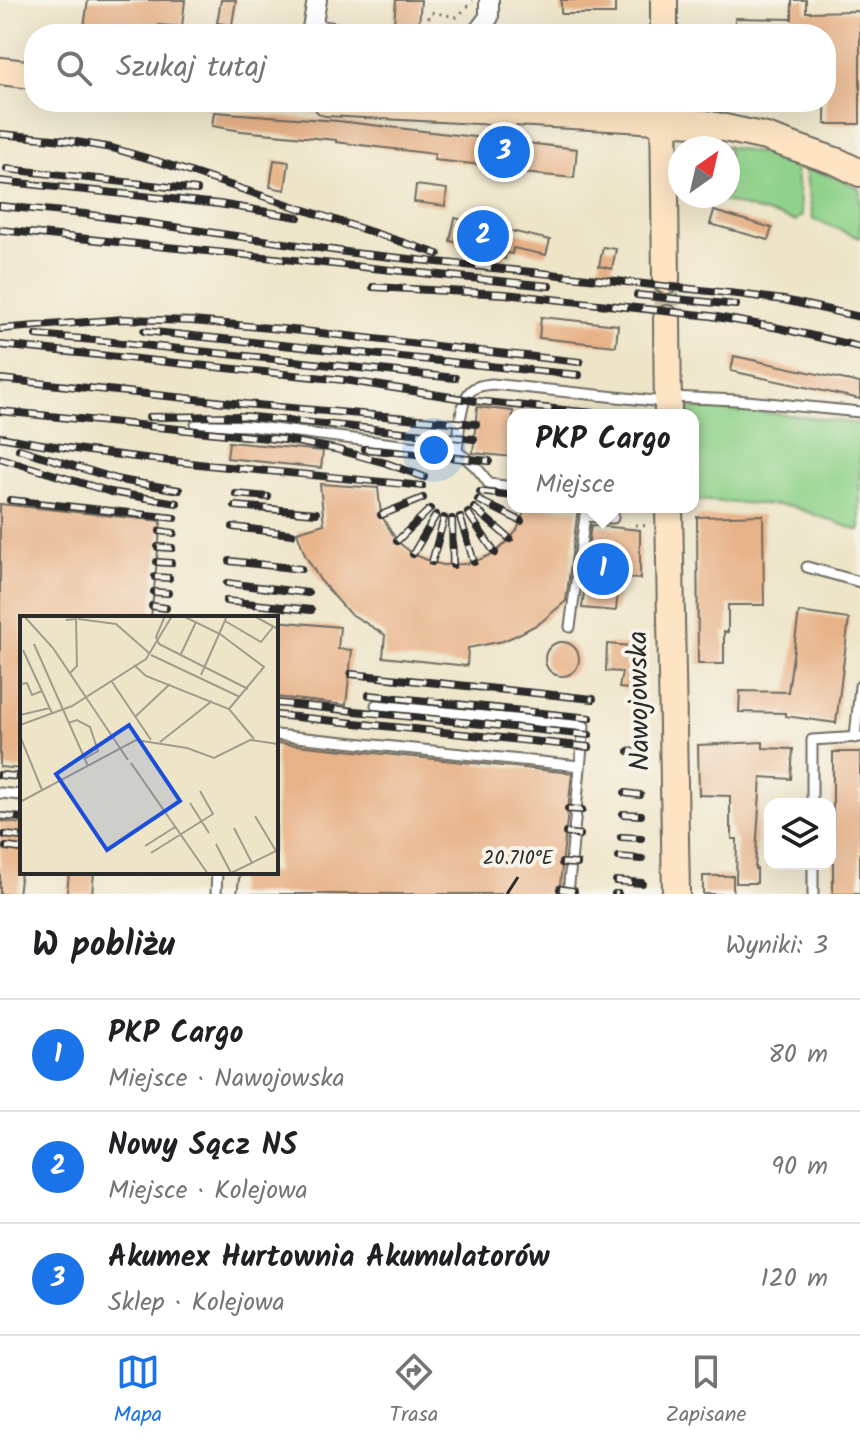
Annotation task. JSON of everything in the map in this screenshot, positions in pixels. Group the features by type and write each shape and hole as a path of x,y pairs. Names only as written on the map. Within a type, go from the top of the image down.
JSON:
{"street":[{"path":"313,24 317,0"},
{"path":"484,24 489,17 489,0"},
{"path":"664,0 664,24"},
{"path":"0,71 24,74"},
{"path":"664,112 666,280"},
{"path":"667,112 766,137 838,162 860,173"},
{"path":"667,319 667,405"},
{"name":"Nawojowska","path":"663,516 676,894"}],"lane":[{"path":"457,452 464,400 477,387 492,384 667,405 736,400 860,412"},
{"path":"196,424 249,426 457,452 470,459 489,484 507,486"},
{"path":"570,627 586,513"},
{"path":"590,513 613,518 613,513"},
{"path":"807,567 860,582"},
{"path":"812,798 812,740 857,738 860,686"},
{"path":"376,705 584,726 568,894"},
{"path":"278,735 580,766"},
{"path":"0,793 20,795"},
{"path":"813,870 813,894"}],"path":[{"path":"428,24 430,12 457,17 473,0"},
{"path":"635,525 663,516"}],"green space":[{"path":"740,149 794,161 802,216 795,221 740,206"},
{"path":"806,168 860,189 860,238 813,219"},
{"path":"687,408 792,415 860,424 860,531 791,506 699,500 699,409"}],"building":[{"path":"88,0 185,0 182,24 84,24"},
{"path":"221,0 236,0 232,24 217,23"},
{"path":"396,0 421,0 419,24 394,23"},
{"path":"561,0 615,0 615,14 561,14"},
{"path":"792,0 806,0 806,12 860,11 860,124 825,124 825,112 836,112 836,24 735,24 735,18 792,19"},
{"path":"214,112 338,121 577,149 574,178 434,160 435,154 212,126"},
{"path":"274,160 289,162 285,190 270,187"},
{"path":"416,185 447,189 445,206 414,202"},
{"path":"714,211 772,228 768,240 710,224"},
{"path":"455,218 550,240 546,255 513,248 512,254 506,253 505,259 486,255 487,249 450,241"},
{"path":"603,247 616,249 612,269 599,266"},
{"path":"541,317 618,325 616,346 539,338"},
{"path":"734,356 860,383 860,399 731,371"},
{"path":"477,407 507,410 507,456 473,453"},
{"path":"229,442 323,451 321,468 227,458"},
{"path":"320,484 378,488 381,515 397,541 413,554 443,565 474,562 495,553 517,530 524,513 577,513 566,601 540,623 517,635 468,648 467,666 383,657 385,635 348,612 320,580 305,555 297,532 324,524"},
{"path":"0,504 161,521 151,616 20,616 20,769 0,767"},
{"path":"763,515 764,605 728,605 724,664 698,664 697,517"},
{"path":"591,525 640,530 640,579 619,580 616,611 582,608"},
{"path":"799,612 849,619 836,723 785,716 785,713 739,712 740,691 788,692"},
{"path":"278,621 340,627 338,649 352,650 346,705 278,697"},
{"path":"562,642 574,647 579,659 574,671 562,676 550,671 545,659 550,647"},
{"path":"607,644 632,646 630,669 642,669 642,690 619,688 622,672 606,671"},
{"path":"763,742 763,748 793,749 791,779 761,777 755,869 757,883 736,883 737,839 732,839 730,828 730,796 699,795 698,745"},
{"path":"278,743 572,773 559,894 237,894 240,874 278,874"},
{"path":"833,752 860,752 860,894 833,894 836,798 833,798"},
{"path":"0,821 20,824 18,894 0,894"},
{"path":"69,874 94,874 92,894 67,894"},
{"path":"703,876 733,876 733,894 703,894"}],"tunnel":[{"path":"666,280 667,319"}],"railway":[{"path":"0,134 112,148 438,254"},
{"path":"7,169 197,190"},
{"path":"0,181 219,204 298,217"},
{"path":"0,206 85,214 353,253 738,294 784,300 860,317"},
{"path":"0,230 549,286"},
{"path":"373,287 505,294 711,316 860,347"},
{"path":"637,295 736,305"},
{"path":"0,329 124,319 192,321 580,362"},
{"path":"144,331 579,375"},
{"path":"36,335 455,378"},
{"path":"0,345 344,380 476,401 554,409"},
{"path":"0,379 476,424"},
{"path":"0,411 286,440 335,449 424,477"},
{"path":"149,417 243,416 474,439"},
{"path":"0,437 157,460 422,486"},
{"path":"19,449 120,480 179,490"},
{"path":"365,449 489,461"},
{"path":"0,458 111,492 177,503"},
{"path":"480,492 507,495"},
{"path":"236,494 268,497"},
{"path":"381,515 423,498"},
{"path":"10,500 175,518"},
{"path":"478,500 521,521"},
{"path":"235,506 316,513"},
{"path":"474,508 510,539"},
{"path":"397,541 430,509"},
{"path":"468,513 495,553"},
{"path":"413,554 436,515"},
{"path":"460,517 474,562"},
{"path":"432,562 444,518"},
{"path":"452,519 453,565"},
{"path":"233,527 292,534"},
{"path":"160,531 174,533"},
{"path":"158,547 172,548"},
{"path":"230,561 301,569"},
{"path":"157,562 171,563"},
{"path":"155,577 169,578"},
{"path":"227,583 308,593"},
{"path":"154,592 168,593"},
{"path":"226,601 311,610"},
{"path":"152,606 166,608"},
{"path":"351,674 593,699"},
{"path":"369,695 590,718"},
{"path":"278,703 589,735"},
{"path":"278,715 589,747"},
{"path":"629,751 640,753"},
{"path":"0,775 20,777"},
{"path":"625,793 640,795"},
{"path":"568,809 582,810"},
{"path":"623,814 641,815"},
{"path":"0,816 20,818"},
{"path":"566,833 580,835"},
{"path":"5,835 20,837"},
{"path":"621,837 641,838"},
{"path":"6,847 20,849"},
{"path":"619,857 642,859"},
{"path":"562,863 577,864"},
{"path":"616,881 642,883"},
{"path":"560,889 574,891"}],"place":[{"name":"Akumex Hurtownia Akumulatorów","path":"504,152"},
{"name":"Nowy Sącz NS","path":"483,236"},
{"name":"PKP Cargo","path":"603,569"}]}
